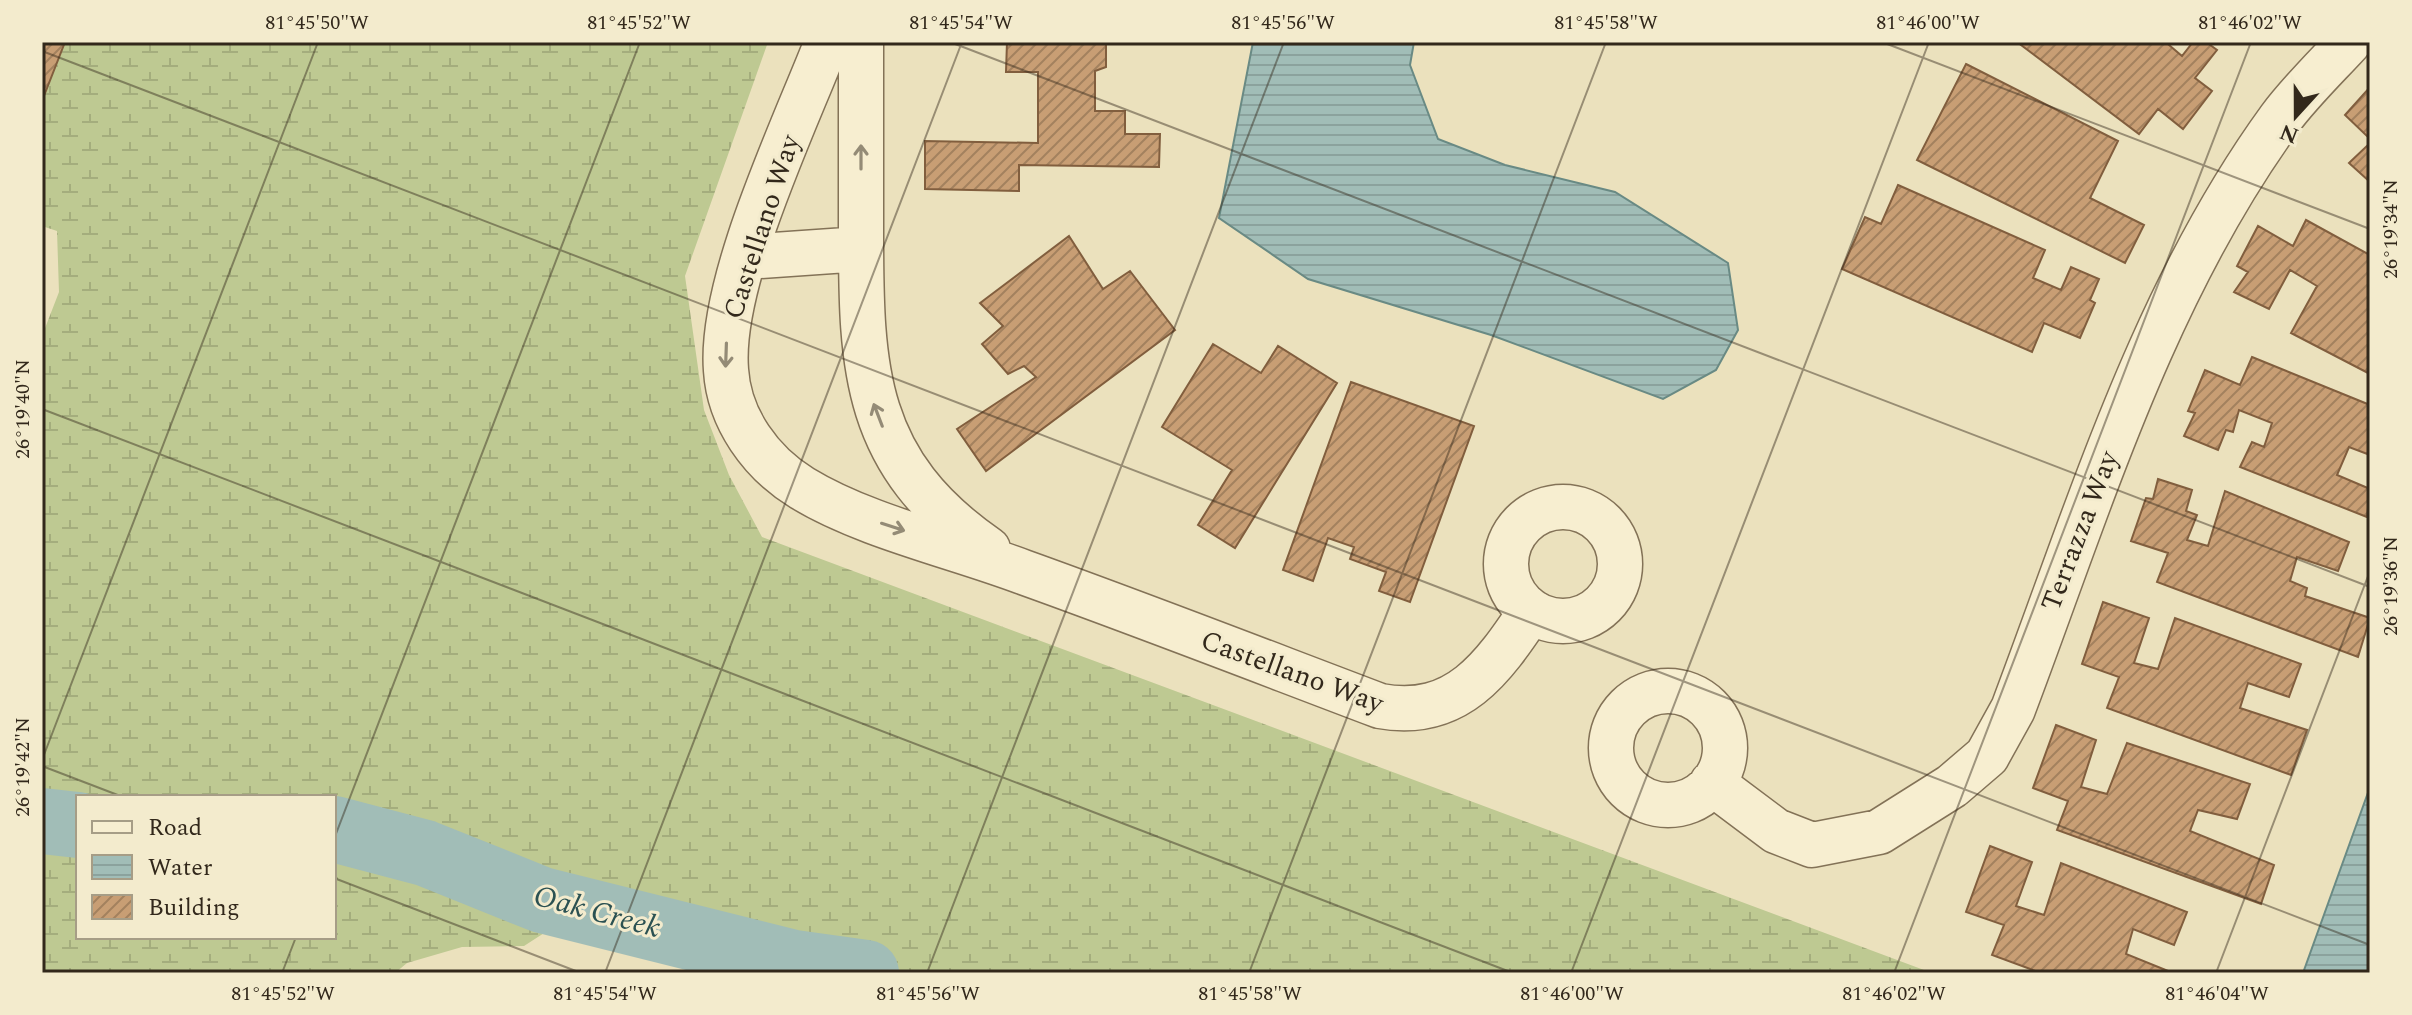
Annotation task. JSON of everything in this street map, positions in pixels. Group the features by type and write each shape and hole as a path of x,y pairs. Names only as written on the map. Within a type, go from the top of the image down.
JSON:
{"street":[{"name":"Castellano Way","path":"827,42 746,257 731,308 725,370 739,420 756,447 801,488 828,502 1380,706 1405,711 1449,700 1469,686 1506,648 1531,611"},
{"name":"Castellano Way","path":"861,42 863,350 875,407 885,432 920,488 971,538 1023,572"},
{"name":"Terrazza Way","path":"1712,783 1776,831 1812,845 1879,832 1952,786 1987,756 2013,709 2144,360 2192,261 2281,118 2349,42"},
{"path":"746,257 861,249"}],"green space":[{"path":"42,42 768,42 685,276 704,410 729,475 762,537 1932,973 848,973 634,914 572,915 524,946 462,947 407,963 395,973 42,973 42,336 59,292 57,231 42,226"}],"water":[{"path":"1253,42 1414,42 1410,65 1438,139 1505,165 1615,192 1728,263 1738,330 1716,370 1663,399 1491,335 1308,279 1219,218"},
{"path":"2370,787 2370,973 2303,973"}],"building":[{"path":"42,42 65,42 42,101"},
{"path":"1007,42 1106,42 1106,67 1095,71 1095,111 1125,111 1125,134 1160,134 1159,167 1019,165 1019,191 925,189 925,141 1038,143 1038,72 1006,72"},
{"path":"2017,42 2172,42 2169,45 2182,56 2193,42 2206,42 2217,50 2195,78 2212,91 2183,129 2158,109 2139,134"},
{"path":"1966,64 2118,141 2090,198 2144,225 2125,263 1917,160"},
{"path":"2370,87 2370,139 2345,115"},
{"path":"2370,143 2370,182 2349,163"},
{"path":"1898,185 2045,250 2033,278 2061,290 2071,267 2099,279 2090,300 2095,303 2080,338 2044,323 2032,352 1842,269 1865,217 1881,224"},
{"path":"2306,220 2370,255 2370,374 2291,333 2317,286 2290,270 2269,309 2234,292 2248,272 2237,266 2258,226 2293,246"},
{"path":"1069,236 1103,289 1130,271 1175,330 986,471 957,429 1036,377 1024,366 1008,374 982,344 1003,326 980,303"},
{"path":"1213,344 1261,373 1278,346 1337,383 1235,548 1198,525 1232,470 1162,427"},
{"path":"2252,357 2370,405 2370,455 2349,447 2337,475 2370,489 2367,517 2240,467 2252,442 2264,447 2272,423 2239,410 2233,432 2226,430 2218,450 2184,436 2195,413 2188,411 2205,370 2240,385"},
{"path":"1351,382 1474,426 1410,602 1379,591 1386,572 1350,559 1354,547 1328,538 1313,581 1283,570"},
{"path":"2158,479 2192,490 2186,511 2197,515 2187,540 2208,546 2225,491 2349,542 2338,571 2297,557 2290,581 2307,588 2305,596 2370,618 2358,657 2157,582 2168,553 2131,541 2146,498 2153,499"},
{"path":"2103,602 2149,618 2134,663 2158,669 2175,618 2301,664 2289,697 2248,683 2240,708 2307,730 2291,775 2107,708 2119,677 2082,664"},
{"path":"2056,725 2096,740 2081,787 2107,794 2127,743 2250,784 2237,819 2198,810 2190,831 2274,865 2261,904 2057,830 2068,801 2033,788"},
{"path":"1990,846 2032,862 2016,906 2044,915 2061,863 2187,912 2174,945 2133,929 2126,954 2173,973 2041,973 1992,955 2004,925 1966,912"}],"waterway":[{"name":"Oak Creek","path":"42,821 76,825"},
{"name":"Oak Creek","path":"336,830 425,853 542,900 794,963 866,973"}]}
